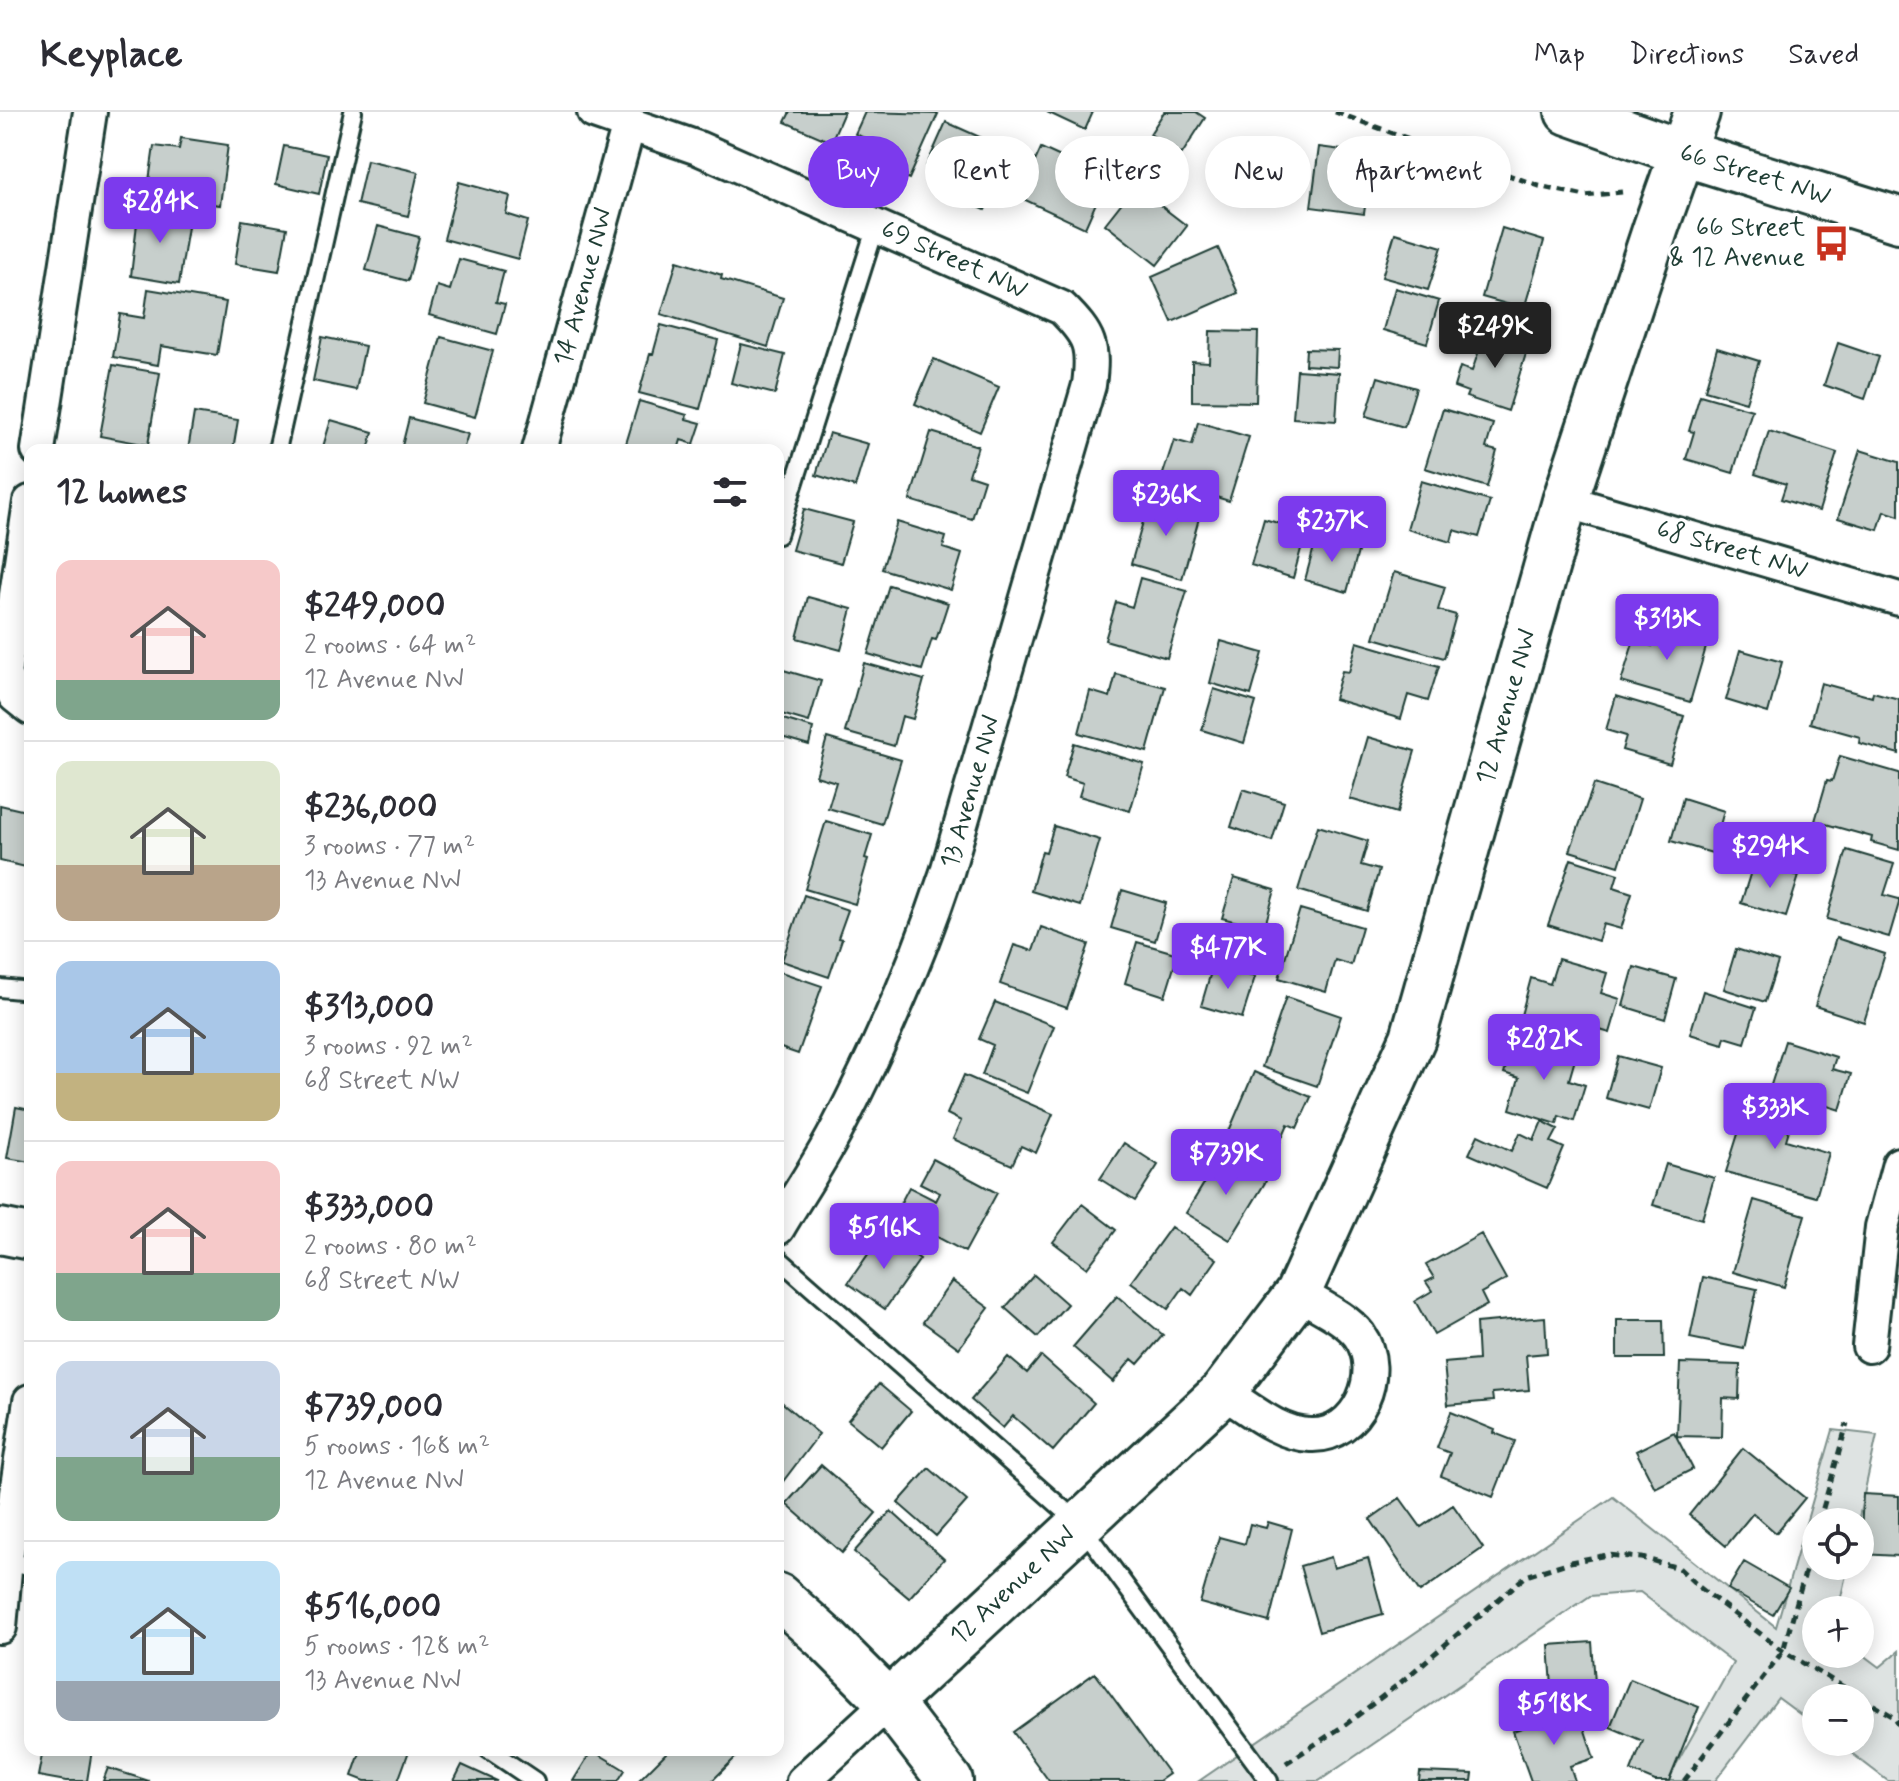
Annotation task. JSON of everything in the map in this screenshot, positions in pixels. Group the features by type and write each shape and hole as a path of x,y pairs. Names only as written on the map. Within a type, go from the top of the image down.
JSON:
{"street":[{"path":"39,444 90,112"},
{"name":"69 Street NW","path":"594,112 698,148 1062,308 1085,331"},
{"name":"66 Street NW","path":"1568,112 1683,153 1899,220"},
{"name":"12 Avenue NW","path":"803,1781 1223,1392 1298,1293 1413,1038 1565,501 1697,112"},
{"name":"14 Avenue NW","path":"541,444 629,124"},
{"name":"13 Avenue NW","path":"784,1218 834,1135 873,1058 924,941 1089,385 1092,360 1085,331"},
{"name":"68 Street NW","path":"1565,501 1899,599"},
{"path":"24,542 4,675 15,696 24,703"},
{"path":"1869,1346 1882,1227 1899,1164"},
{"path":"0,1231 24,1236"},
{"path":"1223,1392 1287,1431 1312,1436 1334,1432 1353,1417 1367,1392 1370,1369 1365,1345 1345,1322 1298,1293"},
{"path":"0,1627 18,1563 24,1482"},
{"path":"784,1601 889,1702 950,1781"}],"lane":[{"path":"278,444 353,112"},
{"path":"784,516 876,226"},
{"path":"0,988 24,990"},
{"path":"784,1263 1080,1524 1267,1779"},
{"path":"498,1756 535,1781"}],"path":[{"path":"1335,112 1539,186 1585,196 1622,192"},
{"path":"1823,1508 1847,1424"},
{"path":"1267,1779 1400,1683 1526,1576 1570,1562 1607,1555 1642,1558 1679,1568 1783,1651 1897,1715 1899,1725"},
{"path":"1684,1781 1783,1651 1803,1580"}],"shaded area":[{"path":"1833,1430 1877,1435 1861,1508 1810,1508"},
{"path":"1613,1497 1776,1627 1802,1537 1802,1580 1845,1580 1841,1596 1802,1596 1802,1668 1874,1668 1874,1662 1880,1667 1899,1651 1899,1781 1888,1781 1855,1756 1874,1756 1874,1684 1802,1684 1802,1716 1778,1698 1715,1781 1667,1781 1733,1663 1640,1592 1590,1596 1319,1781 1199,1781"}],"building":[{"path":"790,112 844,112 834,136 817,136 785,122"},
{"path":"865,112 938,114 928,136 925,136 925,143 909,179 909,136 855,134"},
{"path":"1047,112 1093,112 1085,130"},
{"path":"1164,112 1196,112 1205,118 1189,143 1189,136 1150,134"},
{"path":"946,122 977,136 940,136"},
{"path":"181,138 228,145 220,205 147,195 154,146 179,149"},
{"path":"284,146 327,155 319,194 276,184"},
{"path":"1319,147 1327,148 1327,208 1365,208 1364,214 1311,207"},
{"path":"1041,148 1055,154 1055,208 1094,208 1085,228 1039,206"},
{"path":"367,160 418,172 408,216 357,204"},
{"path":"459,182 510,196 506,214 528,221 518,259 444,239"},
{"path":"139,206 190,214 179,284 131,276"},
{"path":"1118,208 1164,208 1187,226 1157,265 1105,224"},
{"path":"242,220 287,228 279,271 235,264"},
{"path":"378,226 419,237 408,281 366,270"},
{"path":"1502,228 1544,241 1524,309 1482,297"},
{"path":"1395,233 1442,247 1428,290 1382,277"},
{"path":"1218,248 1238,293 1172,322 1152,277"},
{"path":"459,259 504,271 496,302 505,304 497,334 429,315 437,286 450,290"},
{"path":"677,261 722,275 721,279 783,298 768,347 661,314"},
{"path":"1395,288 1439,301 1427,343 1383,330"},
{"path":"148,289 226,302 217,355 161,346 158,365 113,357 120,314 144,318"},
{"path":"661,325 718,340 700,409 639,393"},
{"path":"1487,327 1530,341 1508,411 1466,397 1468,392 1454,387 1460,367 1472,371"},
{"path":"1210,331 1258,332 1256,402 1192,401 1192,361 1209,362"},
{"path":"322,337 365,346 356,390 313,381"},
{"path":"441,337 493,351 475,417 423,403"},
{"path":"1838,343 1879,357 1865,399 1824,385"},
{"path":"741,344 785,355 775,394 731,383"},
{"path":"1717,348 1759,361 1746,402 1705,390"},
{"path":"1306,349 1338,350 1337,367 1305,365"},
{"path":"934,359 999,387 980,432 915,404"},
{"path":"113,365 160,373 148,444 100,436"},
{"path":"1297,370 1339,373 1336,421 1293,418"},
{"path":"1378,377 1416,388 1404,427 1366,416"},
{"path":"1700,395 1752,410 1733,473 1686,459 1694,432 1689,431"},
{"path":"639,401 687,415 686,419 701,423 694,444 681,440 680,444 626,444"},
{"path":"1443,409 1493,424 1486,448 1497,451 1487,487 1425,468"},
{"path":"194,413 238,420 234,444 189,444"},
{"path":"409,418 468,434 465,444 402,444"},
{"path":"331,420 373,432 370,444 324,444"},
{"path":"1198,422 1249,437 1229,501 1161,480 1174,440 1192,445"},
{"path":"1769,431 1837,453 1819,511 1781,499 1786,484 1755,474"},
{"path":"931,432 978,446 969,475 984,480 972,519 910,500"},
{"path":"829,433 868,444 855,487 816,475"},
{"path":"1860,450 1899,462 1899,516 1884,511 1878,530 1838,518"},
{"path":"1421,481 1490,501 1479,537 1454,530 1451,542 1407,529"},
{"path":"1150,497 1201,511 1182,579 1131,564"},
{"path":"804,509 853,522 841,563 792,550"},
{"path":"1264,519 1306,531 1293,578 1251,565"},
{"path":"897,522 946,537 943,548 962,554 951,590 882,569"},
{"path":"1317,536 1359,548 1347,592 1305,580"},
{"path":"1394,572 1445,587 1438,610 1456,615 1444,658 1374,638"},
{"path":"1140,578 1187,591 1167,658 1105,640 1116,602 1132,607"},
{"path":"889,585 948,603 922,670 868,654"},
{"path":"808,597 852,609 841,650 797,638"},
{"path":"1659,622 1709,637 1690,702 1621,682 1634,640 1652,646"},
{"path":"1221,641 1263,653 1251,695 1210,683"},
{"path":"1357,642 1439,666 1428,701 1408,695 1401,719 1334,699 1342,671 1349,672"},
{"path":"1740,650 1782,662 1768,713 1726,700"},
{"path":"864,663 924,680 913,719 902,716 894,746 845,732"},
{"path":"784,670 821,681 809,722 784,715"},
{"path":"1116,674 1165,687 1147,752 1079,733 1090,691 1110,697"},
{"path":"1821,683 1872,697 1873,692 1899,699 1899,754 1859,743 1860,737 1810,723"},
{"path":"1214,689 1256,702 1244,743 1202,730"},
{"path":"1616,696 1684,716 1670,764 1622,750 1626,736 1606,730"},
{"path":"784,719 813,728 809,745 784,738"},
{"path":"1368,737 1415,751 1397,813 1350,799"},
{"path":"827,738 901,760 882,824 828,808 836,782 816,776"},
{"path":"1074,743 1144,764 1130,811 1079,796 1083,783 1064,777"},
{"path":"1840,756 1899,773 1899,850 1871,842 1872,837 1815,821 1827,780 1832,781"},
{"path":"1594,784 1640,799 1619,866 1570,851"},
{"path":"1243,789 1284,802 1272,841 1231,827"},
{"path":"1683,798 1724,811 1712,853 1671,841"},
{"path":"0,805 24,811 24,867 0,861"},
{"path":"826,821 872,835 855,904 805,889"},
{"path":"1054,826 1100,840 1080,906 1031,891 1042,851 1046,852"},
{"path":"1318,826 1368,841 1361,865 1379,870 1367,911 1298,890"},
{"path":"1847,850 1894,864 1884,895 1899,899 1889,937 1827,919"},
{"path":"1571,859 1618,874 1614,887 1632,893 1621,929 1603,924 1598,941 1548,925"},
{"path":"1754,862 1799,876 1786,917 1741,903"},
{"path":"1234,878 1275,890 1264,929 1222,918"},
{"path":"1122,890 1166,903 1155,941 1111,928"},
{"path":"804,895 848,910 829,977 784,962"},
{"path":"1300,909 1362,927 1351,965 1335,960 1326,992 1279,978"},
{"path":"1041,927 1089,944 1067,1008 1000,984 1014,945 1033,951"},
{"path":"1836,938 1885,954 1864,1022 1815,1006"},
{"path":"1137,942 1178,954 1165,996 1125,983"},
{"path":"1736,949 1778,962 1765,1002 1724,989"},
{"path":"1558,959 1607,973 1601,993 1620,999 1610,1033 1593,1028 1589,1039 1520,1019 1531,978 1550,984"},
{"path":"1213,965 1255,977 1242,1018 1201,1006"},
{"path":"1634,967 1676,979 1665,1019 1623,1006"},
{"path":"784,973 822,986 798,1054 784,1049"},
{"path":"1703,991 1756,1008 1745,1043 1725,1037 1723,1044 1690,1034"},
{"path":"1286,997 1341,1016 1317,1086 1262,1067"},
{"path":"995,1002 1054,1026 1027,1093 982,1075 993,1045 979,1039"},
{"path":"1515,1037 1576,1056 1569,1080 1585,1085 1574,1121 1559,1116 1557,1124 1510,1109 1519,1078 1504,1073"},
{"path":"1785,1041 1836,1057 1832,1069 1851,1074 1840,1110 1770,1088"},
{"path":"1618,1056 1661,1068 1649,1110 1606,1098"},
{"path":"1254,1072 1311,1097 1297,1128 1288,1124 1273,1158 1226,1138"},
{"path":"964,1075 1053,1114 1036,1153 1021,1146 1012,1165 953,1139 961,1121 947,1114"},
{"path":"1750,1096 1795,1110 1786,1140 1829,1153 1816,1197 1726,1172"},
{"path":"16,1107 24,1109 24,1161 7,1158"},
{"path":"1542,1121 1558,1129 1551,1142 1564,1148 1547,1188 1469,1154 1478,1135 1512,1151 1520,1133 1534,1140"},
{"path":"1124,1143 1158,1165 1135,1201 1100,1179"},
{"path":"1222,1154 1266,1181 1230,1240 1186,1213"},
{"path":"933,1159 997,1193 965,1252 928,1232 922,1244 888,1227 909,1187 936,1201 940,1193 920,1183"},
{"path":"1666,1164 1714,1178 1702,1219 1653,1205"},
{"path":"1754,1200 1805,1215 1784,1287 1733,1272"},
{"path":"1082,1204 1116,1230 1087,1268 1053,1242"},
{"path":"1171,1227 1217,1259 1192,1295 1183,1288 1168,1309 1131,1282"},
{"path":"883,1233 920,1259 885,1309 848,1283"},
{"path":"1481,1234 1506,1279 1481,1293 1487,1305 1434,1335 1415,1301 1432,1291 1426,1282 1434,1278 1426,1265"},
{"path":"1034,1275 1067,1304 1038,1337 1005,1308"},
{"path":"1703,1277 1757,1289 1744,1349 1690,1338"},
{"path":"952,1281 989,1308 959,1348 923,1322"},
{"path":"1117,1296 1163,1335 1138,1364 1132,1359 1113,1382 1073,1347"},
{"path":"1545,1317 1547,1353 1526,1355 1529,1390 1492,1393 1493,1401 1448,1405 1444,1363 1478,1360 1476,1323"},
{"path":"1617,1320 1663,1320 1664,1358 1617,1358"},
{"path":"1041,1356 1094,1403 1053,1451 1013,1416 1003,1428 971,1400 1008,1357 1027,1373"},
{"path":"1680,1363 1740,1365 1739,1399 1723,1398 1722,1437 1677,1436"},
{"path":"879,1384 911,1411 881,1447 848,1420"},
{"path":"784,1404 819,1434 784,1480"},
{"path":"1451,1412 1515,1441 1493,1497 1441,1476 1450,1453 1437,1448"},
{"path":"1674,1432 1693,1469 1655,1488 1636,1451"},
{"path":"1743,1448 1805,1498 1776,1533 1753,1513 1726,1546 1689,1515"},
{"path":"821,1465 876,1513 842,1553 786,1504"},
{"path":"929,1468 967,1501 936,1536 898,1503"},
{"path":"1863,1494 1899,1496 1899,1556 1874,1555 1874,1508 1862,1508"},
{"path":"1400,1498 1421,1527 1453,1505 1483,1548 1420,1592 1370,1519"},
{"path":"891,1511 944,1559 909,1598 854,1552"},
{"path":"1268,1522 1292,1529 1269,1622 1200,1603 1219,1537 1245,1544 1250,1524 1266,1528"},
{"path":"1331,1557 1334,1568 1368,1558 1383,1614 1319,1632 1300,1566"},
{"path":"1744,1562 1789,1588 1773,1615 1728,1589"},
{"path":"1592,1642 1595,1683 1552,1686 1549,1645"},
{"path":"1095,1673 1169,1774 1159,1781 1049,1781 1013,1732"},
{"path":"1630,1679 1699,1707 1669,1781 1655,1781 1631,1771 1643,1741 1610,1727"},
{"path":"1578,1709 1594,1758 1570,1766 1575,1781 1531,1781 1513,1731"},
{"path":"42,1756 91,1756 87,1781 38,1776"},
{"path":"359,1756 407,1756 398,1781 365,1781 352,1776"},
{"path":"588,1756 602,1756 625,1770 618,1781 573,1781"},
{"path":"663,1756 737,1756 712,1781 638,1781"},
{"path":"462,1765 497,1781 454,1781"},
{"path":"108,1768 149,1781 103,1781"},
{"path":"1420,1772 1473,1774 1472,1781 1419,1781"}],"place":[{"name":"66 Street & 12 Avenue","path":"1831,243"}]}
